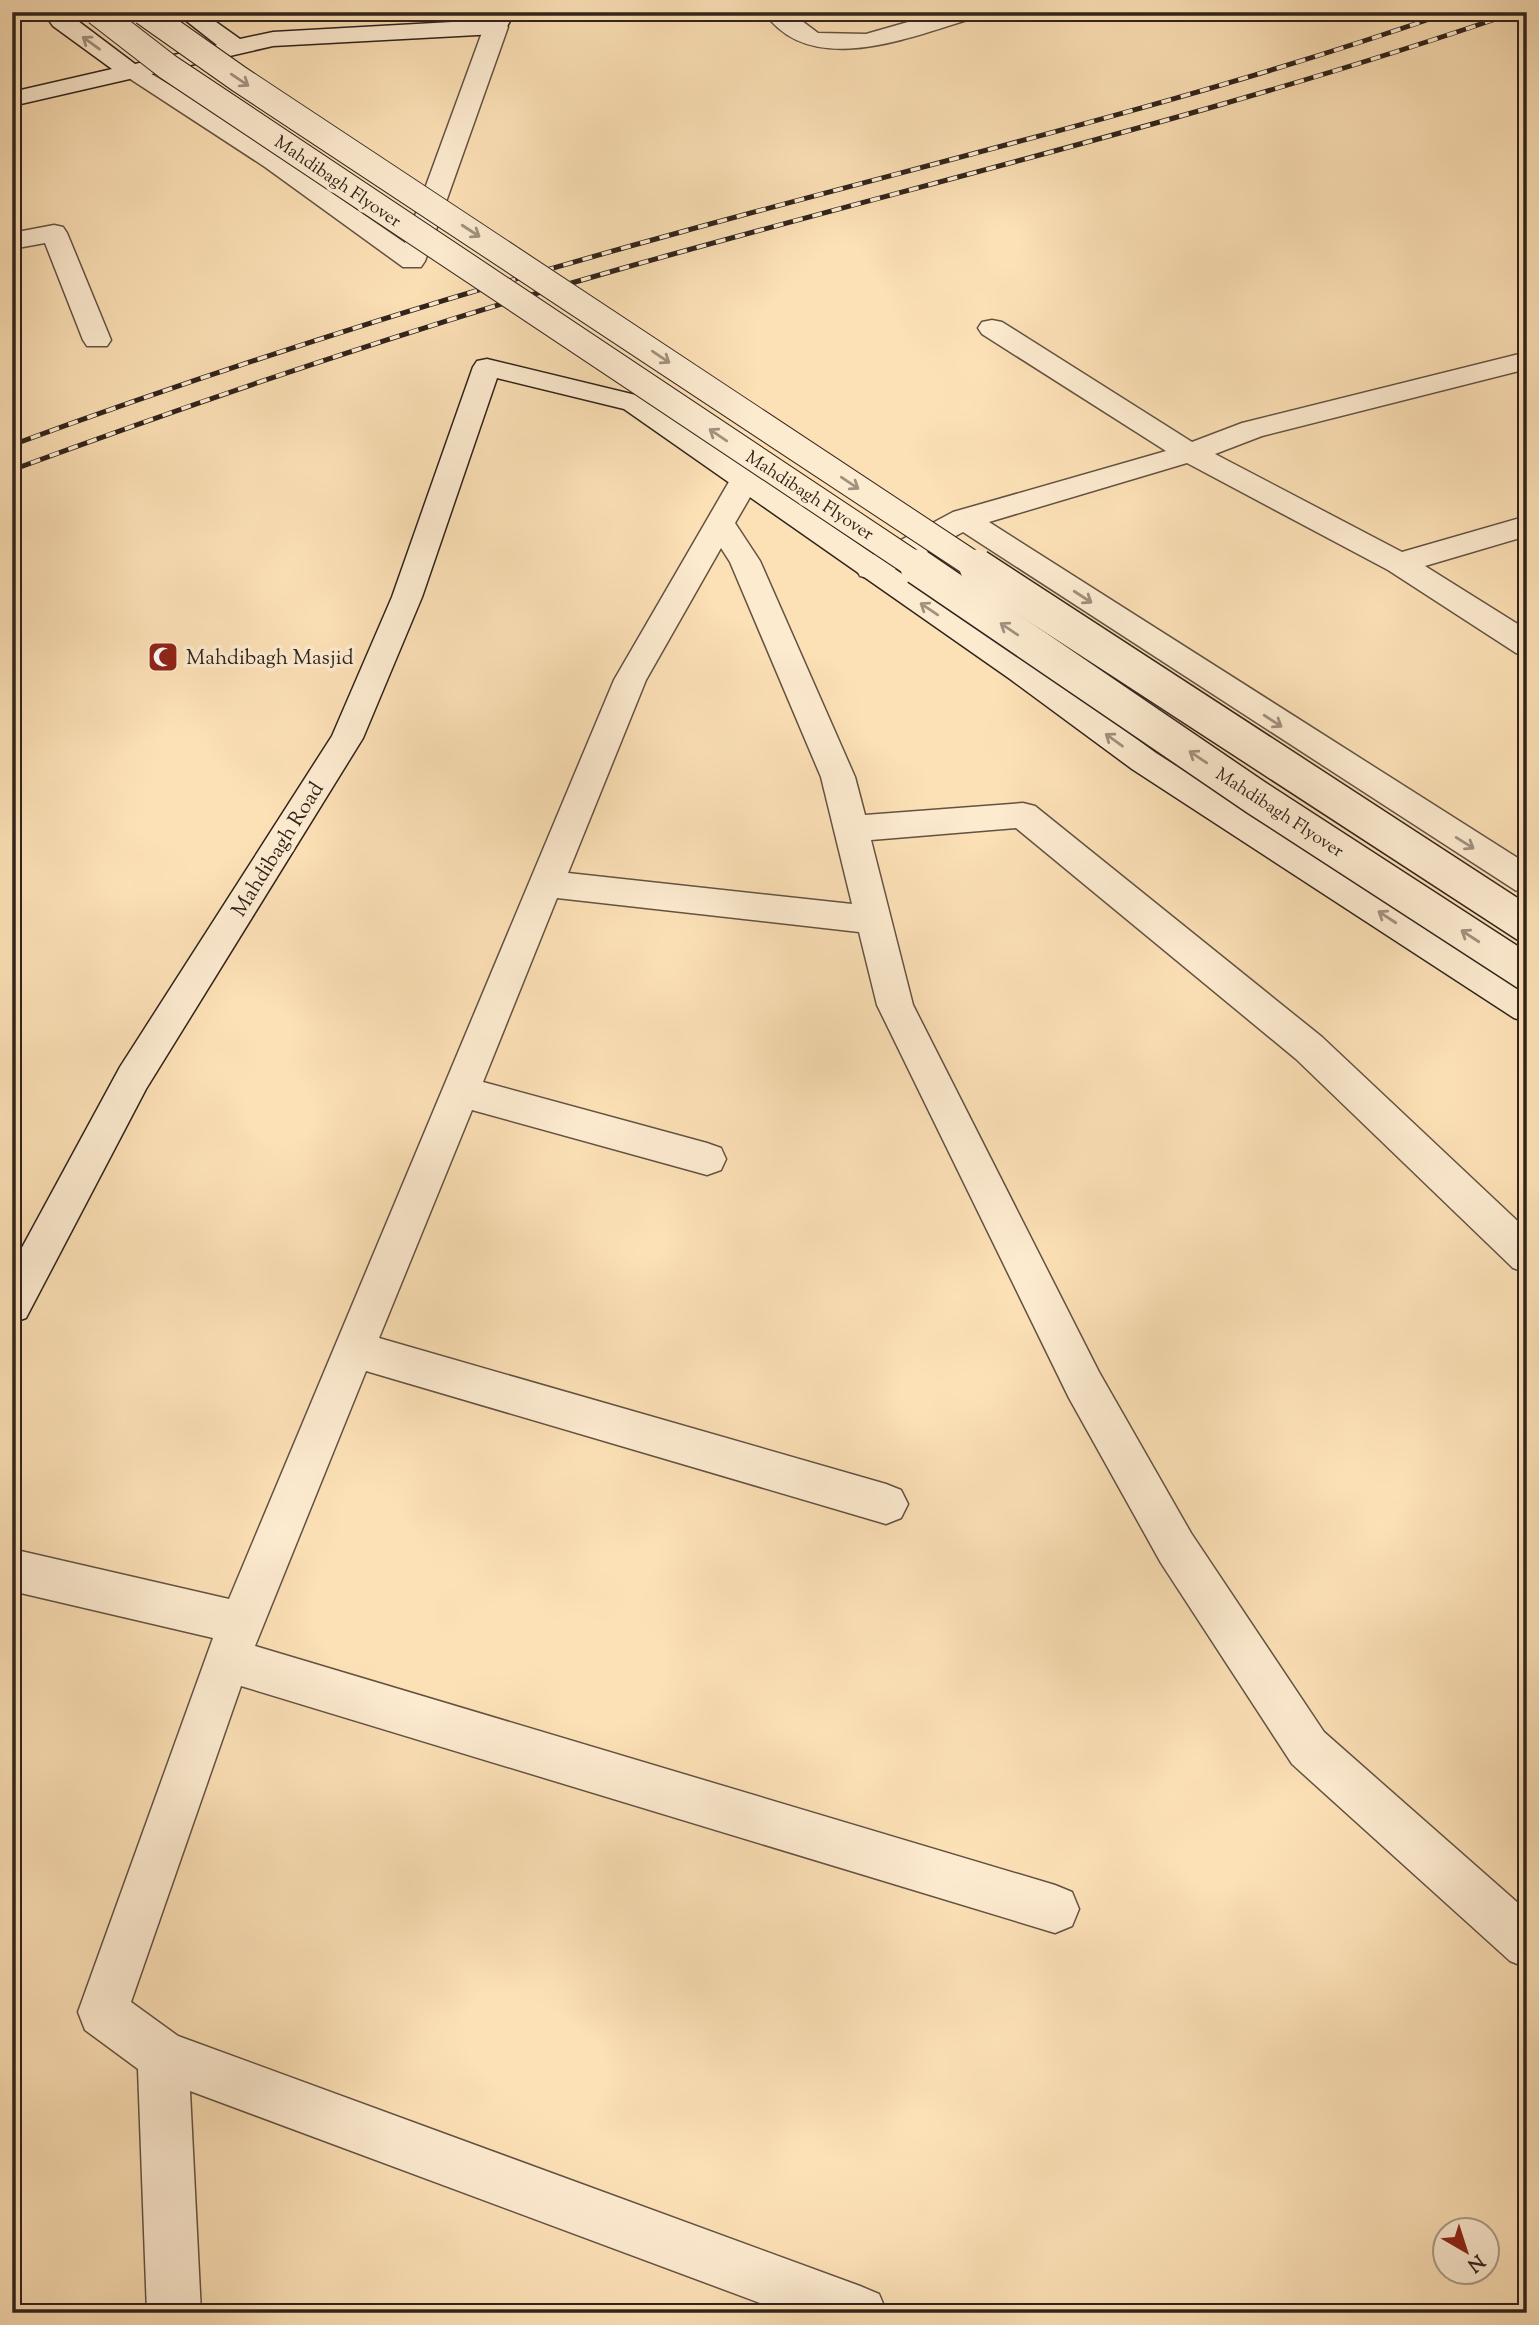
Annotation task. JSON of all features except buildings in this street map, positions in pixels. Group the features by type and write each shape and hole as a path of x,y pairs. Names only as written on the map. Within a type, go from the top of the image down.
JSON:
{"street":[{"path":"12,99 130,71 273,39 500,20 412,261 319,192 203,113 130,71 61,21 54,12"},
{"name":"Mahdibagh Flyover","path":"97,12 191,83 877,538 1257,798 1527,973"},
{"name":"Mahdibagh Flyover","path":"144,12 239,79 917,527 1527,925"},
{"path":"186,12 237,48"},
{"path":"775,12 812,40 867,41 964,13"},
{"path":"12,241 54,233 97,340"},
{"path":"992,328 1190,453 1514,624 1527,645"},
{"path":"871,569 964,519 1190,453 1252,429 1527,360"},
{"name":"Mahdibagh Road","path":"12,1305 133,1078 347,738 407,597 487,367 634,403 745,480"},
{"path":"860,2313 163,2056 103,2012 234,1642 630,680 745,480 1021,671 1144,761 1527,1008"},
{"path":"964,519 1324,754 1527,881"},
{"path":"720,524 745,561 838,777 895,1005 1084,1385 1176,1548 1308,1748 1527,1944"},
{"path":"1399,563 1527,526"},
{"path":"850,829 1023,815 1309,1048 1527,1256"},
{"path":"547,884 873,920"},
{"path":"461,1092 707,1159"},
{"path":"354,1349 886,1504"},
{"path":"12,1570 1055,1909"},
{"path":"163,2056 174,2313"}],"railway":[{"path":"12,445 261,358 428,305 681,232 1164,102 1260,74 1450,12"},
{"path":"12,470 241,388 472,313 738,236 1296,83 1516,12"}],"place":[{"name":"Mahdibagh Masjid","path":"163,657"}]}
